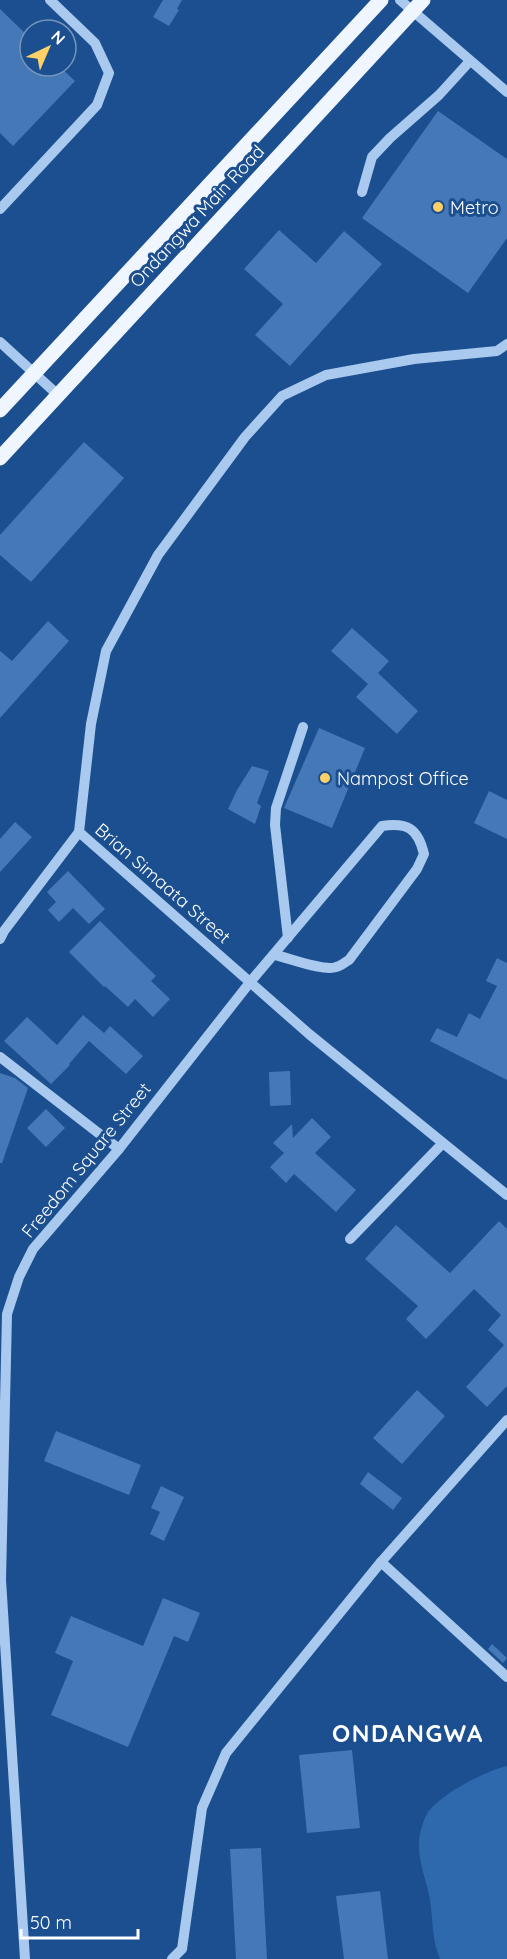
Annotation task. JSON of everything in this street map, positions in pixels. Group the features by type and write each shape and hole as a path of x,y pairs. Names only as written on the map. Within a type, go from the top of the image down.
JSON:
{"main road":[{"name":"Ondangwa Main Road","path":"0,410 381,0"},
{"name":"Ondangwa Main Road","path":"0,458 417,6"}],"street":[{"path":"0,209 98,105 109,73 95,43 50,0"},
{"path":"400,0 417,6 470,61 507,92"},
{"path":"362,192 372,157 439,94 470,61"},
{"path":"0,342 58,395"},
{"name":"Brian Simaata Street","path":"507,344 497,351 414,358 326,375 282,396 245,437 158,555 106,651 91,724 79,832 309,1034 507,1195"},
{"path":"288,938 274,825 276,808 303,727"},
{"name":"Freedom Square Street","path":"25,1959 1,1580 3,1314 33,1249 119,1149 251,981 382,826 397,824 412,830 421,840 424,854 417,869 349,960 335,968 320,968 274,955"},
{"path":"0,939 79,832"},
{"path":"0,1057 119,1149"},
{"path":"350,1239 442,1144"},
{"path":"172,1959 182,1949 202,1808 226,1753 381,1562 507,1420"},
{"path":"381,1562 507,1677"}],"shaded area":[{"path":"507,1766 507,1959 440,1959 435,1945 430,1900 419,1850 423,1822 428,1812 454,1790 487,1773"}],"building":[{"path":"163,0 182,0 169,26 153,17"},
{"path":"0,9 18,26 18,78 72,78 75,81 13,146 0,133"},
{"name":"Metro","path":"438,111 507,159 507,238 468,293 362,218"},
{"path":"279,230 316,263 344,231 382,264 290,366 255,335 283,304 244,269"},
{"path":"84,442 124,478 31,582 0,555 0,535"},
{"path":"48,621 69,641 0,718 0,651 12,661"},
{"path":"352,628 389,661 378,673 418,711 397,734 356,697 368,684 331,651"},
{"name":"Nampost Office","path":"319,728 365,748 332,828 284,808"},
{"path":"252,766 269,771 257,803 261,806 255,824 228,809"},
{"path":"489,791 507,800 507,839 474,823"},
{"path":"15,822 32,837 0,872 0,839"},
{"path":"68,871 105,909 89,924 73,908 59,922 48,910 56,902 47,892"},
{"path":"100,921 156,976 151,981 170,999 153,1017 135,999 128,1007 69,952"},
{"path":"497,958 507,963 507,1080 430,1041 437,1028 457,1037 469,1013 480,1019 497,986 486,981"},
{"path":"83,1015 104,1033 110,1026 143,1056 126,1074 89,1041 51,1084 4,1041 27,1017 57,1045"},
{"path":"290,1071 291,1105 270,1106 269,1072"},
{"path":"0,1073 15,1078 28,1088 2,1163 0,1163"},
{"path":"46,1109 65,1128 46,1147 27,1128"},
{"path":"312,1118 331,1137 315,1153 356,1190 336,1212 294,1174 286,1183 270,1167 284,1153 273,1143 292,1124 293,1138"},
{"path":"499,1221 507,1229 507,1386 487,1407 466,1387 504,1345 488,1330 501,1315 474,1289 426,1339 406,1319 418,1306 365,1259 396,1225 450,1273"},
{"path":"417,1390 445,1416 402,1464 373,1438"},
{"path":"56,1431 141,1465 129,1495 44,1461"},
{"path":"368,1472 402,1498 393,1510 360,1484"},
{"path":"161,1486 184,1497 164,1541 150,1534 160,1512 151,1508"},
{"path":"163,1598 200,1613 188,1642 174,1636 128,1747 51,1715 73,1661 55,1653 71,1616 143,1646"},
{"path":"492,1644 507,1658 503,1663 488,1649"},
{"path":"352,1750 360,1828 307,1833 299,1755"},
{"path":"261,1848 267,1959 236,1959 230,1849"},
{"path":"380,1891 388,1959 344,1959 336,1896"}],"place":[{"name":"Metro","path":"438,207"},
{"name":"Nampost Office","path":"325,778"}],"district":[{"name":"ONDANGWA","path":"408,1733"}]}
